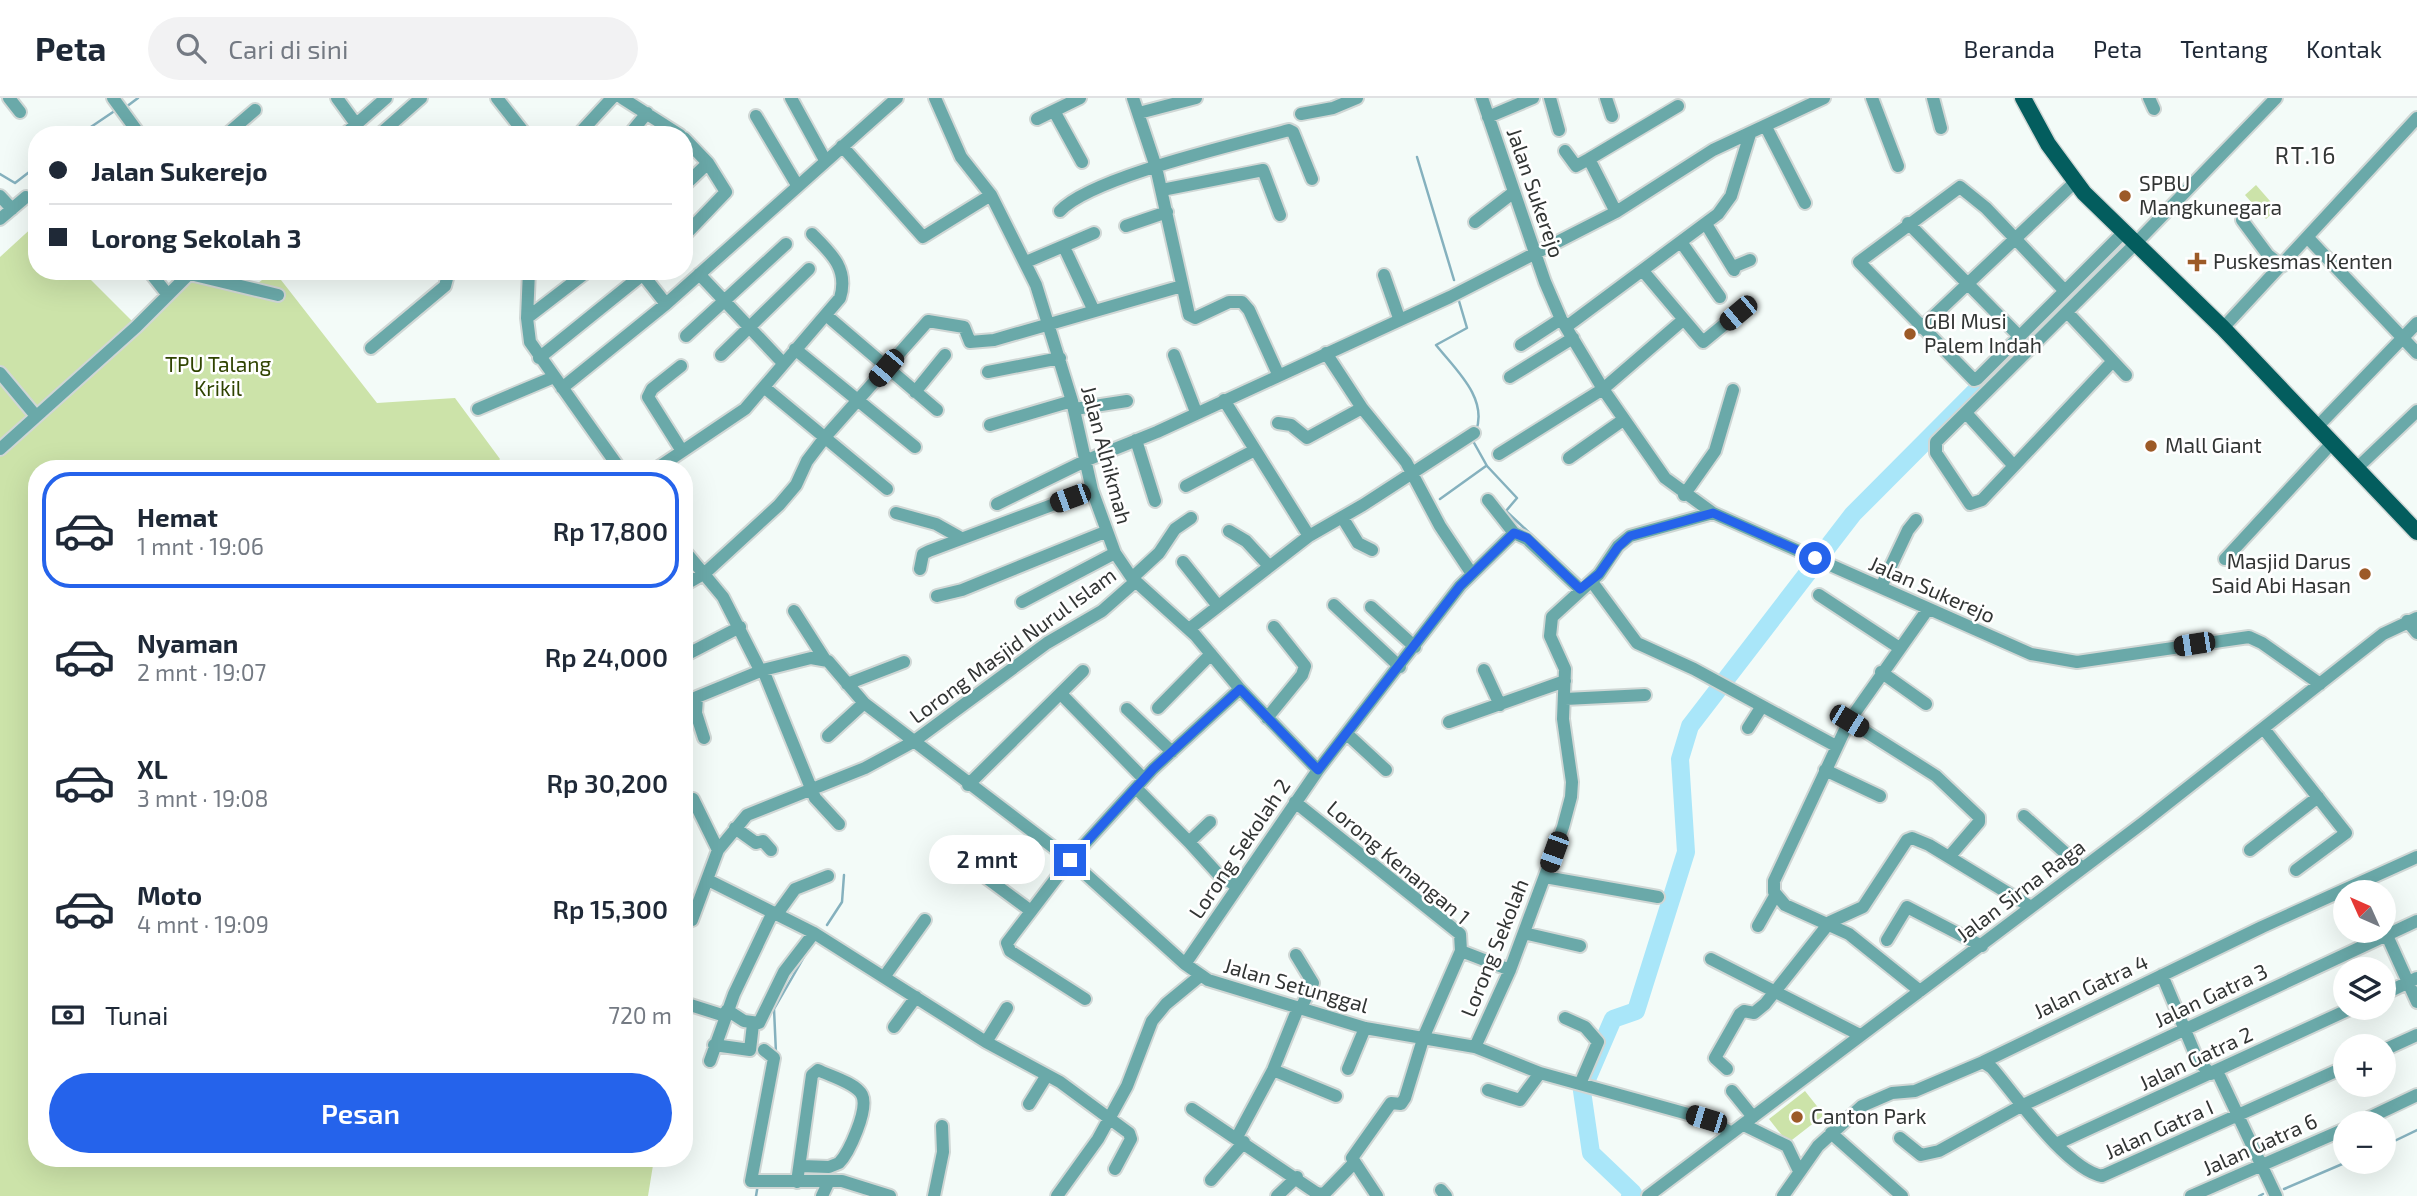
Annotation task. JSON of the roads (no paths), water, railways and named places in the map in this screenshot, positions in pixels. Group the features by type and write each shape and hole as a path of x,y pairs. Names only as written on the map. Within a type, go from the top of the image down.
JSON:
{"main road":[{"path":"2023,98 2048,144 2075,182 2129,239 2224,328 2356,469 2415,525"}],"street":[{"path":"10,98 20,112"},
{"path":"337,98 356,124 387,98"},
{"path":"389,126 421,98"},
{"path":"497,98 519,126"},
{"path":"586,126 612,98"},
{"path":"622,98 667,126"},
{"path":"791,98 825,160"},
{"path":"693,279 897,98"},
{"name":"Jalan Alhikmah","path":"935,98 961,157 991,195 1026,262 1051,325 1105,532 1115,553 1134,580 1189,629 1240,689 1318,770"},
{"path":"1037,119 1080,98"},
{"path":"1133,98 1156,167 1188,312 1193,318 1229,302 1246,305 1278,374"},
{"path":"1139,113 1196,98"},
{"path":"1301,114 1333,108 1357,98"},
{"name":"Jalan Sukerejo","path":"1482,98 1535,254 1567,328 1603,389 1656,468 1684,495 1713,513 2031,654 2063,662 2249,638 2262,643 2320,684"},
{"path":"1488,117 1533,98"},
{"path":"1550,98 1559,130"},
{"path":"1606,98 1612,116"},
{"path":"997,504 1087,460 1450,297 1616,212 1697,159 1824,98"},
{"path":"1872,98 1898,166"},
{"path":"1933,98 1941,128"},
{"path":"2065,291 2017,239 1960,187 1859,262 1974,380 2065,291 2129,239 2276,98"},
{"path":"114,99 133,126"},
{"path":"1565,151 1576,166 1678,106"},
{"path":"236,126 255,110"},
{"path":"1054,111 1082,162"},
{"path":"369,113 378,126"},
{"path":"637,126 648,113"},
{"path":"756,116 797,186"},
{"path":"2224,328 2416,122"},
{"path":"1766,127 1805,203"},
{"path":"1059,211 1073,198 1156,167 1291,130 1312,179"},
{"path":"1510,377 1567,328 1706,224 1729,200 1750,134"},
{"path":"842,146 923,237 991,195"},
{"path":"693,147 708,163 726,194 693,227"},
{"path":"1589,159 1616,212"},
{"path":"693,177 708,163"},
{"path":"1161,190 1263,170 1280,215"},
{"path":"1921,328 2075,182"},
{"path":"1475,222 1514,192"},
{"path":"0,196 12,209"},
{"path":"0,219 26,197"},
{"path":"1126,226 1167,212"},
{"path":"2242,220 2268,255 2282,266"},
{"path":"1908,223 2020,336"},
{"path":"1706,224 1734,269 1750,260"},
{"path":"1026,262 1094,233"},
{"path":"669,460 745,409 840,298 843,281 839,263 812,234"},
{"path":"2308,238 2417,353"},
{"path":"2112,362 1982,500 1970,504 1936,453 1935,446 2067,312 2129,239"},
{"path":"1681,242 1720,296"},
{"path":"686,336 786,244"},
{"path":"1064,247 1094,311"},
{"path":"721,355 809,269"},
{"path":"1643,271 1704,342 1749,304"},
{"path":"699,274 783,363"},
{"path":"1384,275 1399,318"},
{"path":"156,280 168,295"},
{"path":"0,449 183,280"},
{"path":"221,280 278,295"},
{"path":"372,348 445,286 447,280"},
{"path":"529,280 527,318 530,342 614,460"},
{"path":"527,318 576,280"},
{"path":"540,358 634,280"},
{"path":"650,280 666,304"},
{"path":"562,388 692,280"},
{"path":"693,580 705,573 779,505 796,485 807,461 826,436 929,321 965,328 971,342 994,341 1182,286"},
{"path":"2067,312 2126,375"},
{"path":"826,315 937,410"},
{"path":"1499,454 1603,389 1683,320"},
{"path":"2317,427 2417,323"},
{"path":"1521,345 1567,328"},
{"path":"795,349 915,447"},
{"path":"1325,353 1362,408 1412,473 1440,526 1472,573"},
{"path":"915,392 945,355"},
{"path":"1174,355 1196,412"},
{"path":"988,372 1060,358"},
{"path":"681,366 652,389 648,397 682,451"},
{"path":"0,373 36,416"},
{"path":"478,409 554,377"},
{"path":"764,387 887,489"},
{"path":"1684,495 1715,452 1733,390"},
{"path":"1224,400 1309,536"},
{"path":"990,425 1073,405 1127,401"},
{"path":"1278,424 1292,425 1307,438 1362,408"},
{"path":"2356,469 2417,411"},
{"path":"1966,413 2014,466"},
{"path":"1569,458 1623,419"},
{"path":"1189,629 1309,536 1474,433"},
{"path":"1136,440 1155,501"},
{"path":"2225,559 2332,443"},
{"path":"1186,486 1255,450"},
{"path":"920,569 924,553 1093,489"},
{"path":"1488,499 1514,533 1527,538 1586,586 1636,643 1723,684 1836,746"},
{"path":"896,513 936,524 961,538"},
{"name":"Lorong Sekolah","path":"1475,1047 1510,970 1571,797 1572,782 1563,719 1564,663 1549,629 1556,611 1586,586 1630,536 1713,513"},
{"path":"1342,517 1358,543 1372,550"},
{"name":"Lorong Masjid Nurul Islam","path":"718,850 752,812 865,768 913,743 1047,643 1102,611 1159,553 1175,529 1191,518"},
{"path":"1881,587 1908,530 1916,520"},
{"path":"1228,531 1246,541 1269,566"},
{"path":"937,596 962,590 1105,532"},
{"name":"Lorong Sekolah 2","path":"1185,964 1318,770 1472,573 1514,533"},
{"path":"1022,602 1115,553"},
{"path":"693,560 705,573 740,627 755,662 763,670 820,807 839,824"},
{"path":"1183,562 1218,606"},
{"path":"1819,595 1898,648"},
{"path":"1334,605 1400,667"},
{"path":"1371,607 1415,647"},
{"path":"1758,926 1775,895 1774,881 1849,721 1928,609"},
{"name":"Jalan Setunggal","path":"794,611 824,658 864,703 968,785 1070,860 1200,976 1217,985 1365,1028 1475,1047 1541,1073 1706,1119 1732,1133"},
{"path":"2412,619 2417,633"},
{"name":"Jalan Sirna Raga","path":"1648,1196 1982,946 2384,634 2412,619"},
{"path":"693,651 740,627"},
{"path":"1267,718 1304,669 1302,660 1274,627"},
{"path":"1158,708 1212,654"},
{"path":"704,738 696,713 696,698 763,670 811,658 824,658"},
{"path":"847,684 904,662"},
{"path":"1484,670 1500,705"},
{"path":"968,785 1083,671"},
{"path":"1881,672 1926,704"},
{"path":"1449,722 1565,681"},
{"path":"1085,999 1007,948 1007,943 1070,860 1140,783 1240,689"},
{"path":"1060,694 1218,874 1238,887"},
{"path":"1564,699 1645,695"},
{"path":"828,736 864,703"},
{"path":"1748,728 1762,706"},
{"path":"1127,709 1172,752"},
{"path":"1849,721 1936,776 1979,817 1979,822 1949,857"},
{"path":"2264,729 2346,832 2296,870"},
{"path":"1347,734 1386,770"},
{"path":"1825,770 1880,796"},
{"path":"2250,850 2318,797"},
{"path":"693,799 718,850 693,918"},
{"name":"Lorong Kenangan 1","path":"1296,802 1460,934 1461,951 1424,1037 1401,1104 1391,1104 1353,1157 1354,1163 1322,1195 1297,1177"},
{"path":"2024,816 2082,868"},
{"path":"1189,842 1210,822"},
{"path":"736,828 756,843 763,841 771,850"},
{"path":"1727,1069 1715,1058 1740,1014 1744,1011 1754,1013 1765,1004 1774,989 1836,917 1863,908 1907,840 1912,838 1949,857 2031,907"},
{"name":"Jalan Gatra 4","path":"2378,880 2417,857"},
{"path":"965,862 1031,911"},
{"path":"709,1061 726,1013 775,913 795,889 828,876"},
{"path":"1545,877 1658,897"},
{"path":"708,880 814,933 986,1042 1047,1075 1110,1118 1131,1136 1115,1169"},
{"path":"1775,895 1793,910 1849,934 1920,991"},
{"name":"Jalan Gatra 4","path":"1783,1196 1799,1171 1831,1133 1855,1111 1875,1099 1892,1093 1915,1091 1983,1062 2162,975 2333,902"},
{"path":"1887,940 1906,906 1982,946"},
{"path":"884,977 925,920"},
{"name":"Jalan Gatra 3","path":"2396,928 2417,921"},
{"path":"693,1005 726,1013 753,1024 762,1020 784,972 814,933"},
{"path":"1524,933 1580,946"},
{"name":"Jalan Gatra 3","path":"1900,1139 1921,1155 1928,1155 2021,1106 2362,943"},
{"path":"2391,943 2412,980 2417,1002"},
{"path":"1461,951 1510,970"},
{"path":"1211,1180 1241,1140 1299,1008 1313,983 1296,956"},
{"path":"1711,959 1860,1035"},
{"path":"2162,975 2199,1062 2214,1072 2277,1196"},
{"path":"1058,1196 1110,1118 1132,1076 1152,1021 1166,1004 1200,976"},
{"path":"2396,987 2412,980"},
{"path":"894,1027 916,997"},
{"path":"986,1042 1007,1008"},
{"name":"Jalan Gatra 2","path":"2056,1144 2333,1017"},
{"path":"1565,1018 1585,1027 1598,1042 1583,1085"},
{"path":"714,1045 750,1050 753,1024"},
{"path":"1348,1069 1365,1028"},
{"path":"2396,1045 2417,1035"},
{"path":"764,1050 774,1058 751,1181 829,1181 855,1184 890,1196"},
{"name":"Jalan Gatra I","path":"1983,1062 1998,1074 2021,1106 2056,1144 2093,1173 2106,1176 2333,1073"},
{"path":"797,1182 812,1075 818,1070 857,1089 863,1099 863,1114 849,1148 839,1163 829,1167 801,1166"},
{"path":"1273,1070 1336,1096"},
{"path":"1488,1090 1520,1100 1541,1073"},
{"path":"1029,1104 1047,1075"},
{"path":"1732,1091 1749,1121 1788,1147 1799,1171"},
{"path":"2384,1111 2417,1096"},
{"path":"1192,1109 1297,1177 1277,1196"},
{"path":"934,1196 943,1152 942,1126"},
{"path":"1831,1133 1893,1193"},
{"name":"Jalan Gatra 6","path":"2191,1196 2333,1134"},
{"path":"1354,1163 1377,1196"},
{"path":"753,1196 758,1181"},
{"path":"822,1196 829,1181"}],"waterway":[{"path":"126,107 138,98"},
{"path":"92,126 116,110"},
{"path":"1417,157 1454,280"},
{"path":"0,174 15,183 28,173"},
{"path":"1630,1196 1633,1193 1591,1153 1582,1091 1613,1019 1636,1011 1686,852 1680,759 1690,726 1853,514 2128,238"},
{"path":"1459,301 1467,328 1436,345 1461,374 1474,396 1479,419 1476,431"},
{"path":"1473,441 1487,466 1517,498 1506,511 1583,583"},
{"path":"1440,499 1486,466"},
{"path":"827,925 842,902 844,875"},
{"path":"776,1053 774,1009 808,950"},
{"path":"2396,1140 2417,1130"},
{"path":"2284,1189 2333,1168"},
{"path":"756,1196 758,1184"},
{"path":"2259,1196 2263,1194"}],"place":[{"name":"SPBU Mangkunegara","path":"2125,196"},
{"name":"Puskesmas Kenten","path":"2197,262"},
{"name":"GBI Musi Palem Indah","path":"1910,334"},
{"name":"Mall Giant","path":"2151,446"},
{"name":"Masjid Darus Said Abi Hasan","path":"2365,574"},
{"name":"Canton Park","path":"1797,1117"}],"district":[{"name":"RT.16","path":"2306,156"}],"park label":[{"name":"TPU Talang Krikil","path":"218,377"}]}
